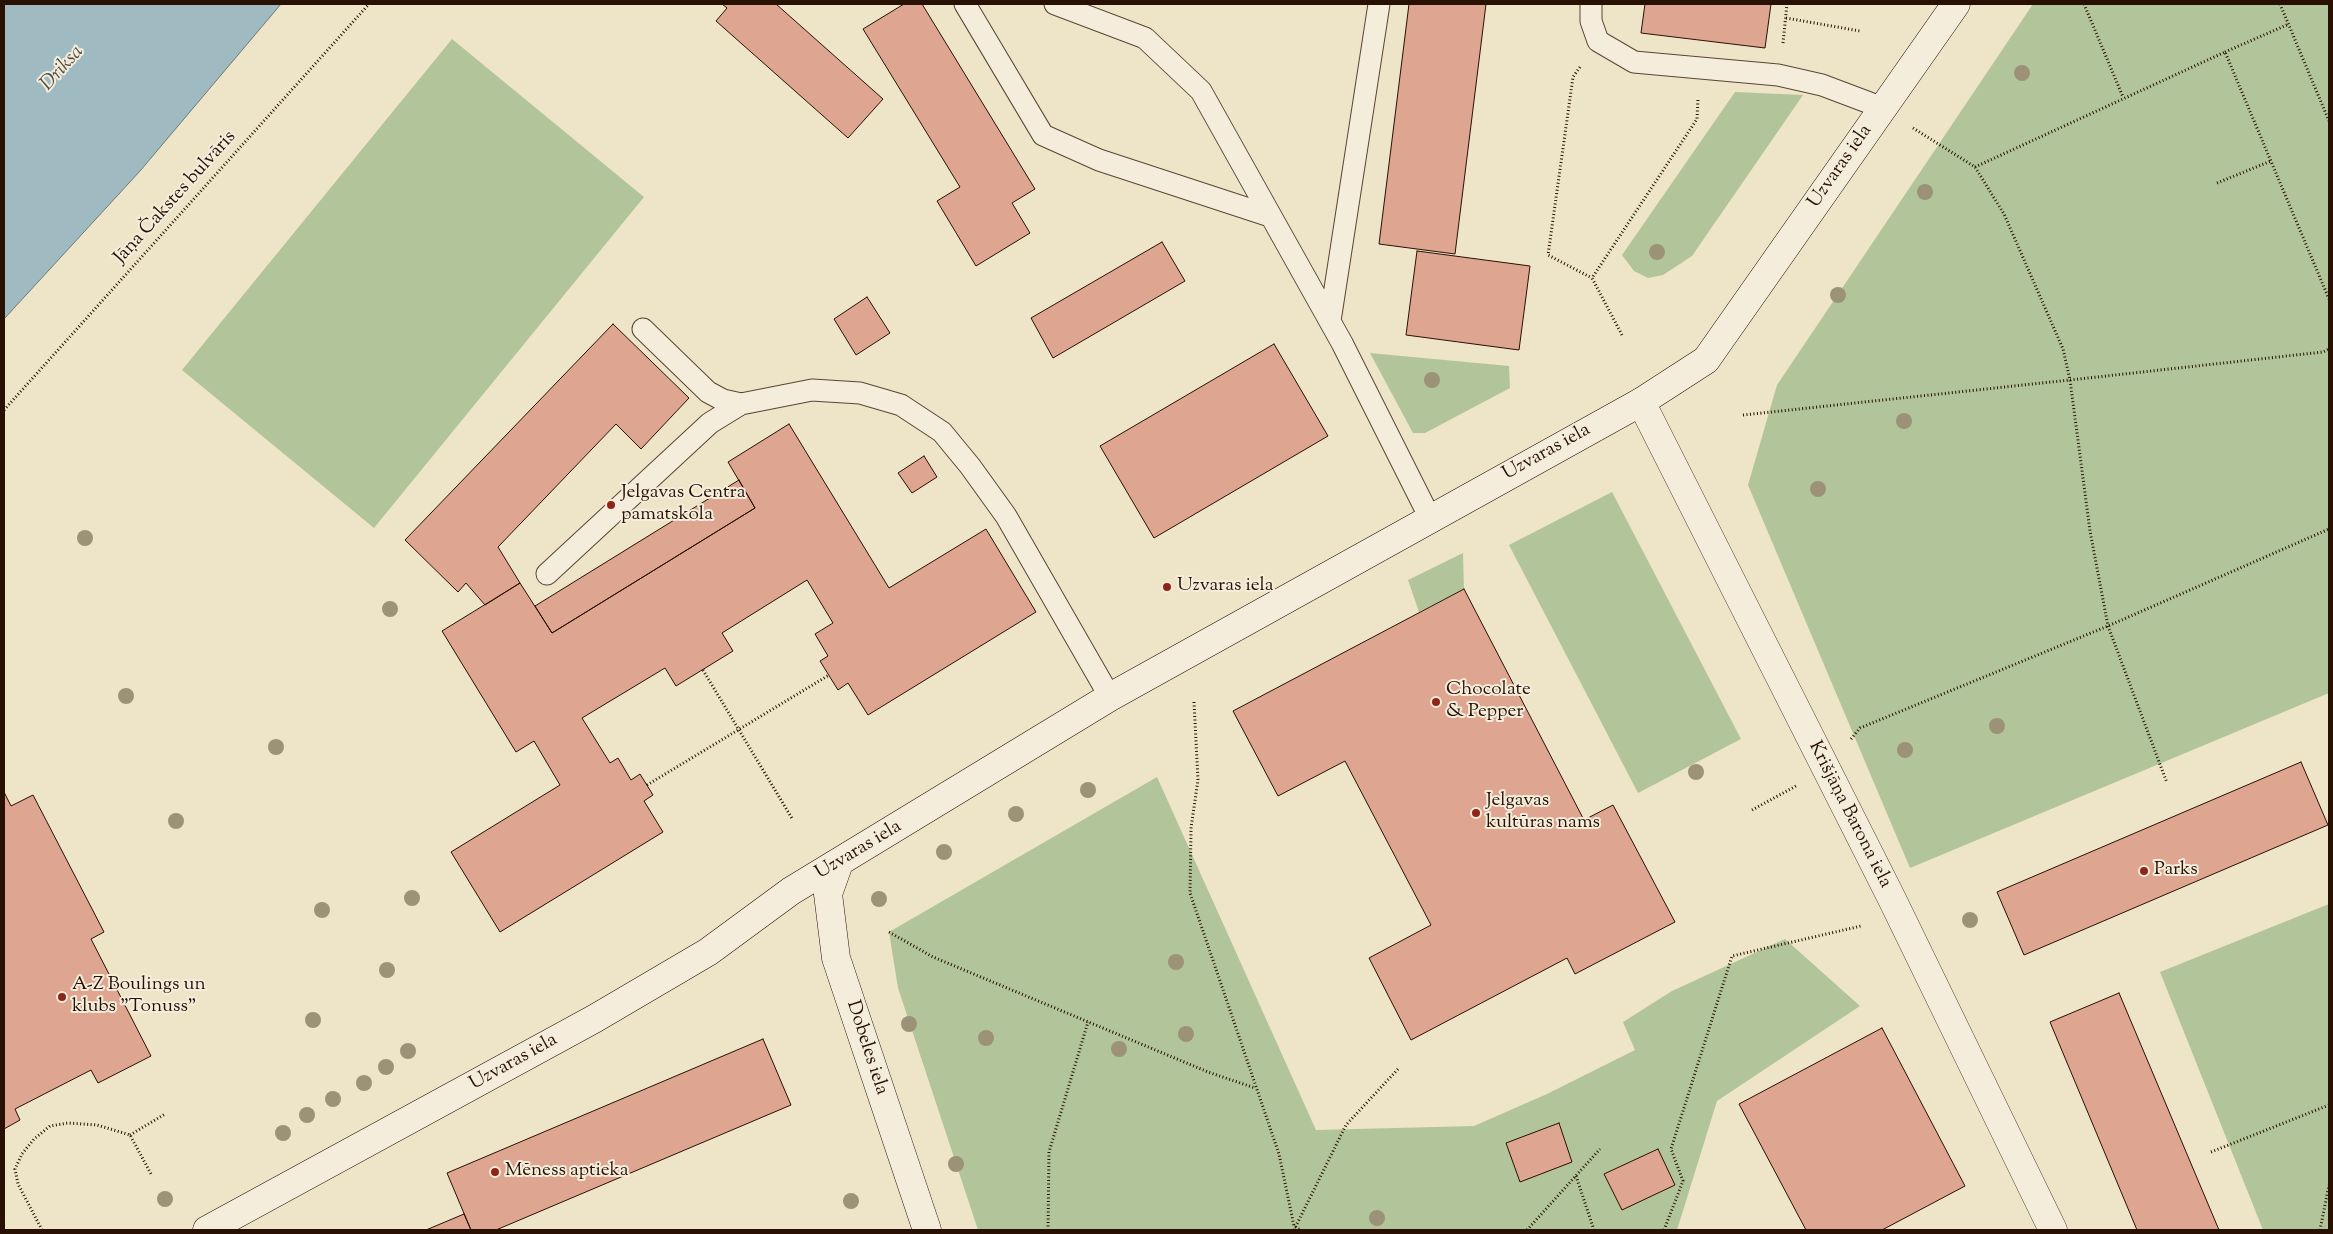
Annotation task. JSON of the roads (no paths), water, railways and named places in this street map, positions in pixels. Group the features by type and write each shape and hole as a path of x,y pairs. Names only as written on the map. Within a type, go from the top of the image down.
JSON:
{"main road":[{"name":"Uzvaras iela","path":"207,1230 594,1019 708,952 791,891 1110,697 1641,402 1706,360 1956,4"},
{"name":"Krišjāņa Barona iela","path":"1641,402 1920,956 2053,1230"},
{"name":"Dobeles iela","path":"839,863 828,894 836,958 927,1230"}],"lane":[{"path":"965,4 1042,135 1099,160 1270,216"},
{"path":"1055,4 1145,38 1201,91 1330,321 1430,518"},
{"path":"1330,321 1379,4"},
{"path":"1591,4 1591,21 1598,41 1634,62 1778,75 1822,85 1883,108"},
{"path":"643,329 708,392 723,400 741,404"},
{"path":"547,574 710,423 741,404 812,390 860,393 901,405 942,432 970,466 1006,516 1110,697"}],"water":[{"name":"Driksa","path":"4,4 281,4 140,171 4,319"}],"place":[{"name":"Jelgavas Centra pamatskola","path":"611,505"},
{"name":"Uzvaras iela","path":"1167,587"},
{"name":"Chocolate & Pepper","path":"1436,702"},
{"name":"Jelgavas kultūras nams","path":"1476,813"},
{"name":"Parks","path":"2144,871"},
{"name":"A-Z Boulings un klubs \"Tonuss\"","path":"62,997"},
{"name":"Mēness aptieka","path":"495,1172"}]}
